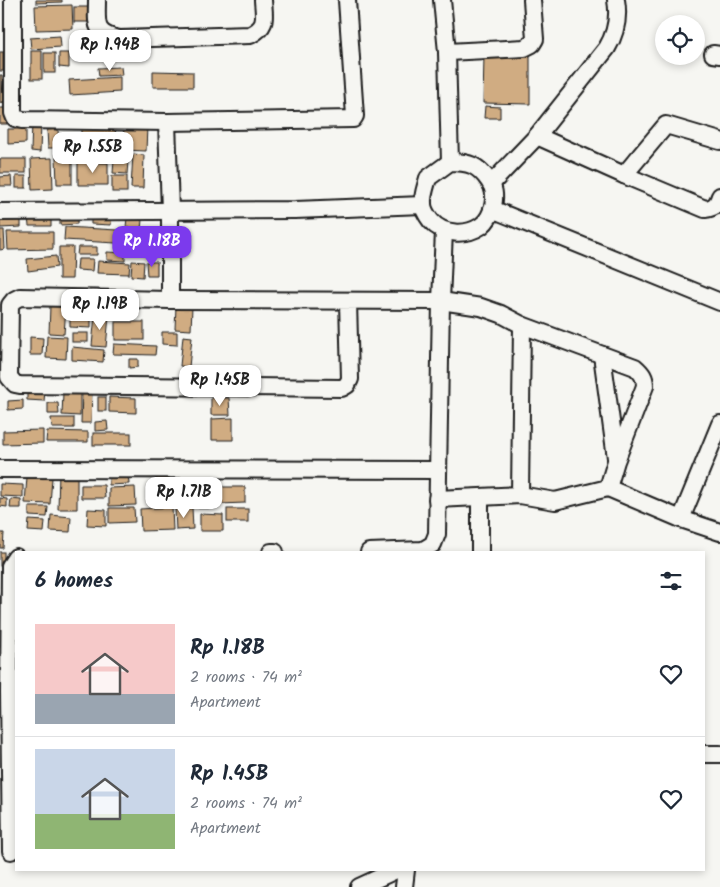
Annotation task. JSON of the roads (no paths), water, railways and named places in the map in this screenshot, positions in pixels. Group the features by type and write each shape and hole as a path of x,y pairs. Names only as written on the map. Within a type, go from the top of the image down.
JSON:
{"street":[{"path":"13,0 13,113 15,118 23,120 166,122 353,119 355,116 347,0"},
{"path":"98,0 98,25 102,33 109,37 120,39 250,35 259,30 264,21 263,0"},
{"path":"442,0 447,52 450,162"},
{"path":"447,52 524,48 532,44 535,39 532,0"},
{"path":"492,184 537,136 607,48 612,39 617,10"},
{"path":"166,122 170,211 170,300"},
{"path":"624,175 666,125 720,141"},
{"path":"537,136 705,209 712,208 718,203 720,196"},
{"path":"450,162 467,162 482,170 492,184 494,192 492,209 481,226 463,233 444,231 427,216 423,205 428,178 450,162"},
{"path":"0,212 295,210 423,205"},
{"path":"492,209 720,302"},
{"path":"396,551 423,550 433,544 438,534 440,301 444,231"},
{"path":"348,301 350,379 347,385 342,388 20,385 15,384 9,377 10,305 20,297 170,300 440,301 481,307 522,325 635,367 641,372 645,379 645,386 616,460 608,488"},
{"path":"520,495 522,325"},
{"path":"602,355 616,460"},
{"path":"681,519 720,424"},
{"path":"0,469 438,470"},
{"path":"437,499 520,495 555,501 608,488 681,519 720,532"},
{"path":"480,498 480,551"},
{"path":"9,851 4,692 10,566 15,558"},
{"path":"705,754 720,754"},
{"path":"358,887 394,871"},
{"path":"404,887 406,871"}]}
